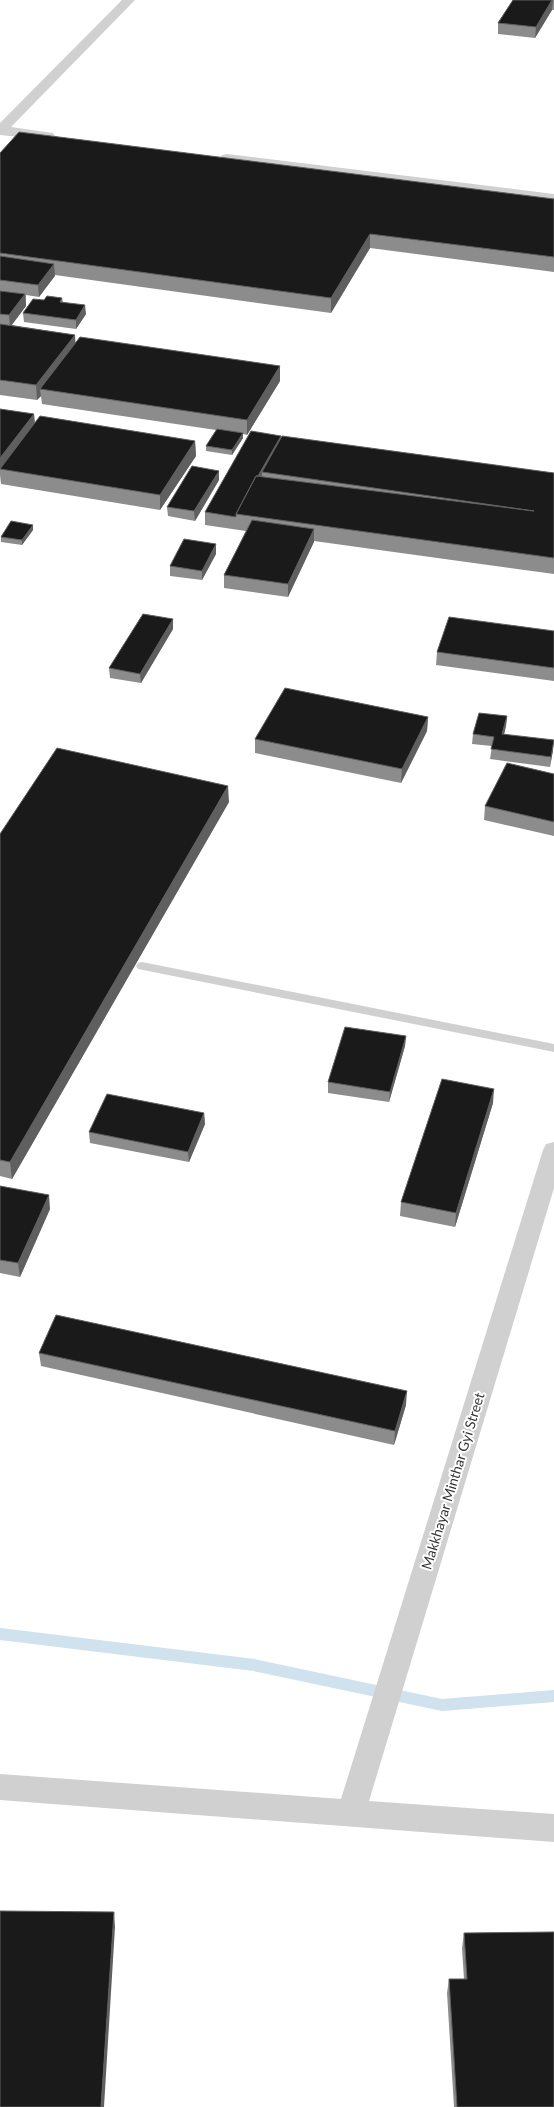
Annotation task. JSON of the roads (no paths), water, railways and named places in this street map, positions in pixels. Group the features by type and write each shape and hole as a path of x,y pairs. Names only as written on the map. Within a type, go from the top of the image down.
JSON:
{"street":[{"path":"0,131 130,0"},
{"path":"0,131 64,138"},
{"path":"214,156 554,198"},
{"name":"Makkhayar Minthar Gyi Street","path":"351,1813 554,1150"},
{"path":"0,1787 554,1828"}],"lane":[{"path":"142,966 554,1048"}],"waterway":[{"path":"0,1634 254,1665 442,1705 554,1696"}]}
